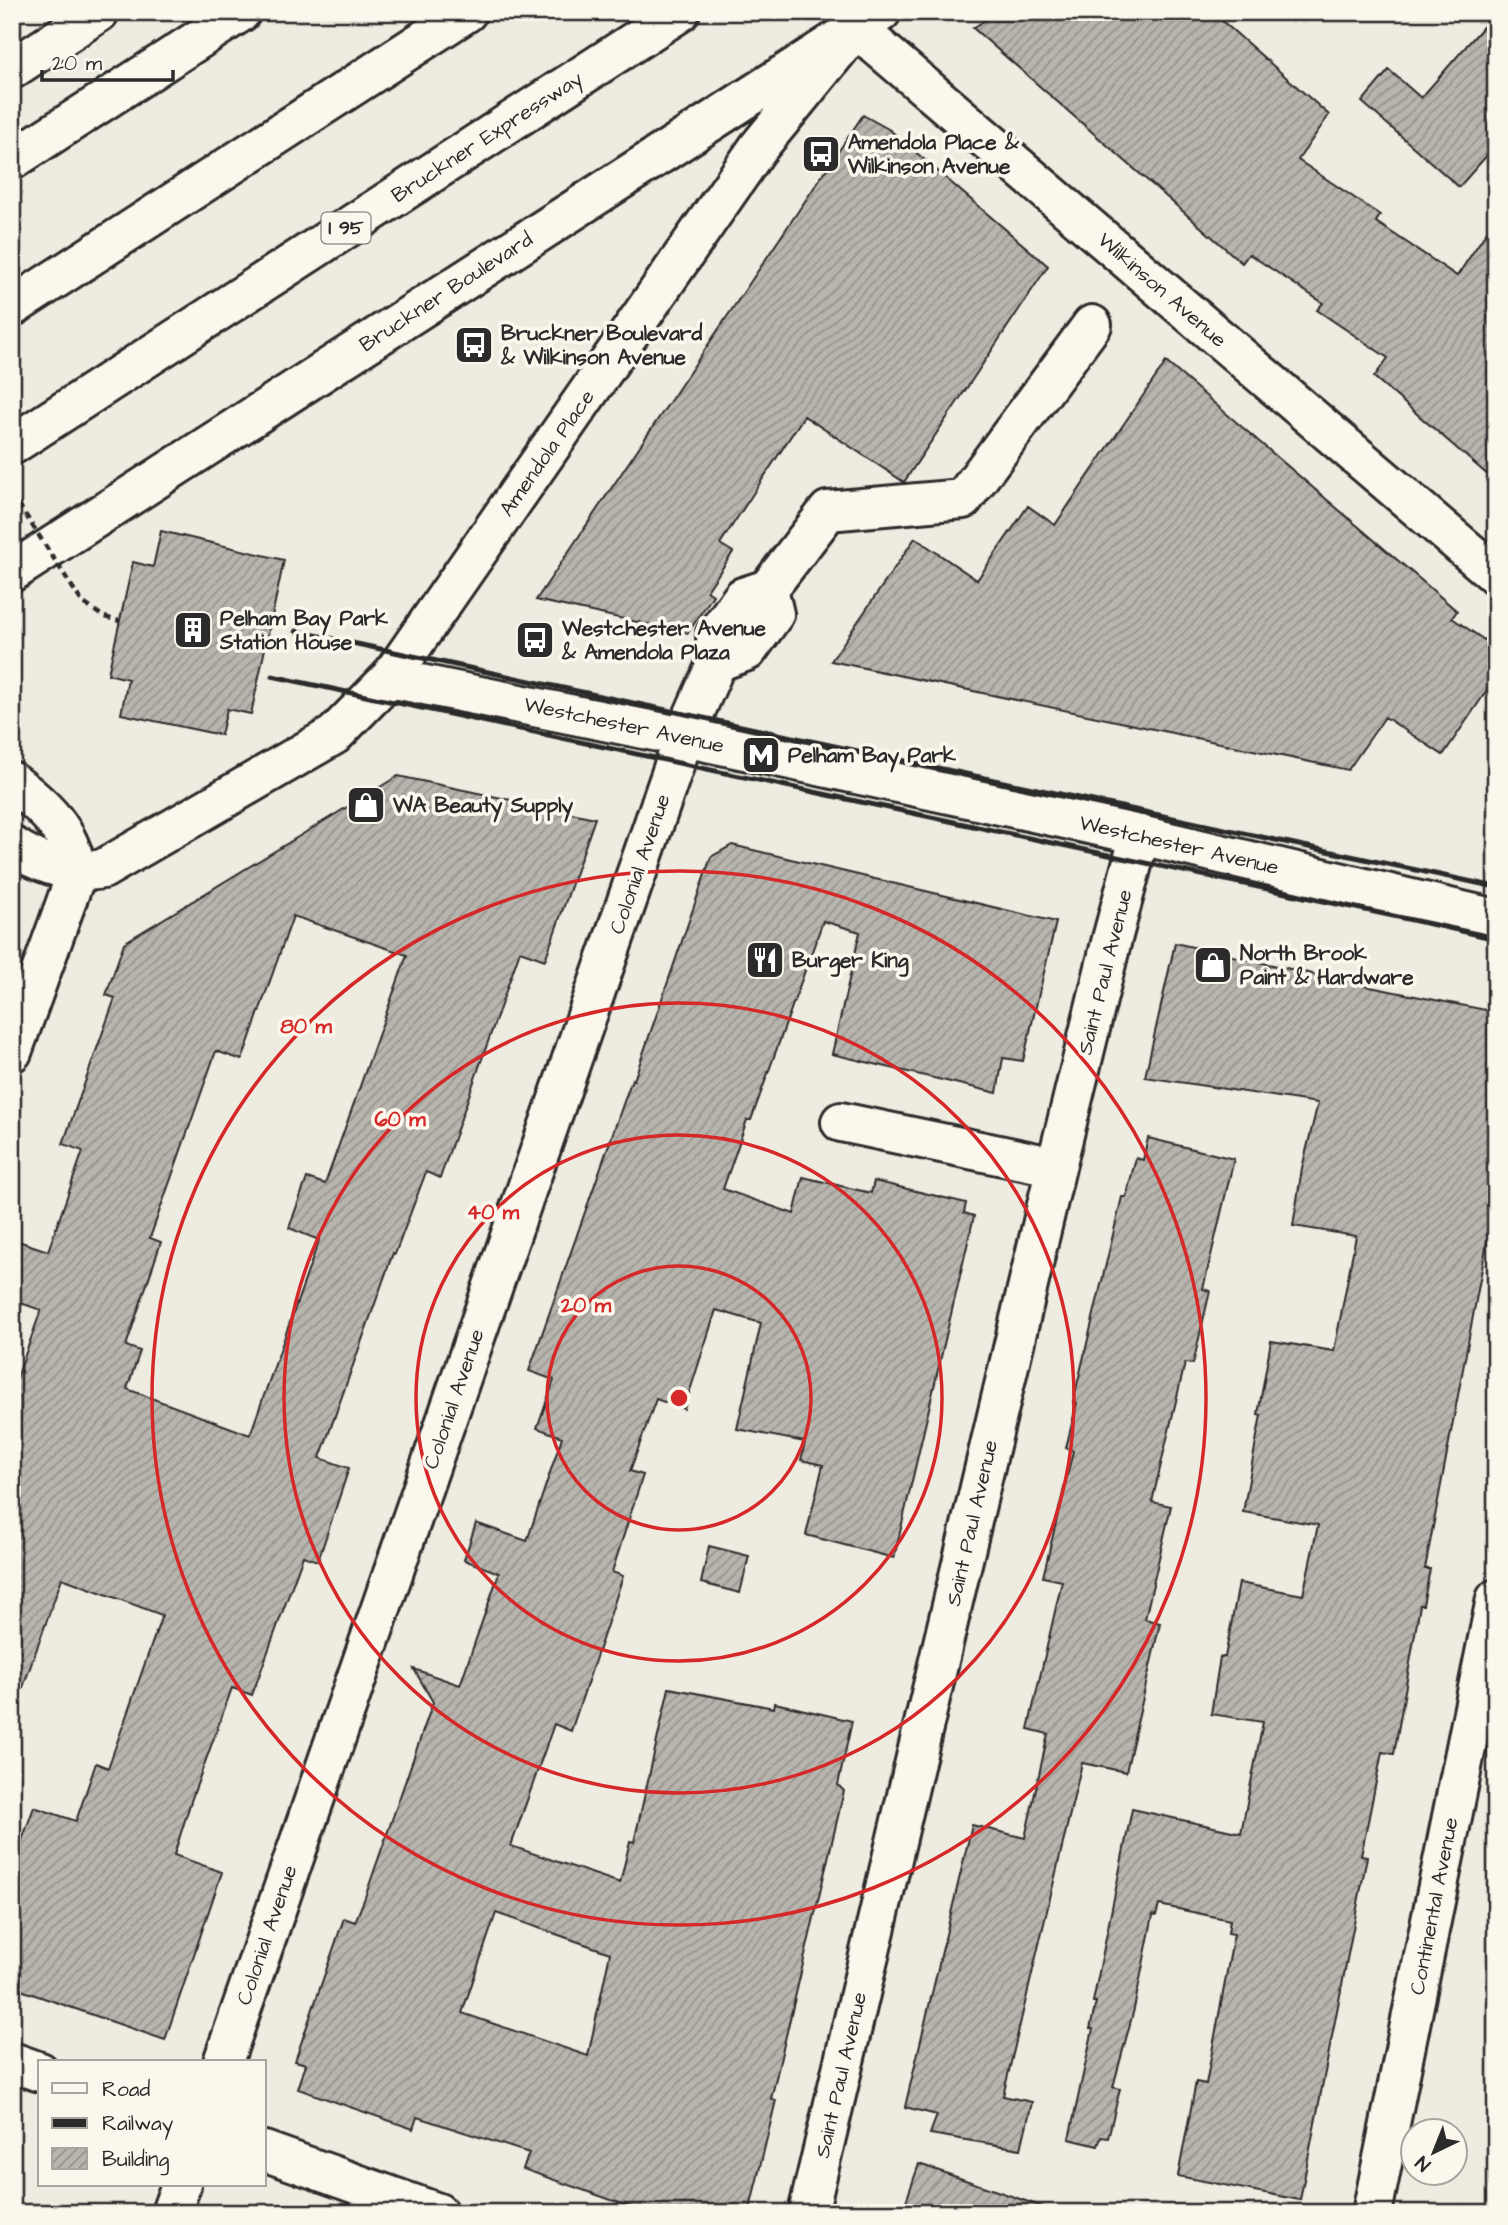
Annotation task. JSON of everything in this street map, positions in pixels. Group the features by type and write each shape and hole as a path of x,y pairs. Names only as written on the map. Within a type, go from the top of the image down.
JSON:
{"main road":[{"path":"12,69 99,12"},
{"path":"12,160 241,12"},
{"path":"12,307 467,12"},
{"name":"Bruckner Expressway","path":"12,445 680,12"},
{"name":"Bruckner Boulevard","path":"12,572 854,16"},
{"name":"Wilkinson Avenue","path":"854,16 1496,575"},
{"name":"Amendola Place","path":"390,678 752,156 854,16"},
{"name":"Colonial Avenue","path":"224,2060 684,737 717,662 716,634 743,597 768,589 828,511 963,499 1092,325"},
{"path":"12,846 45,863 77,872 103,869 121,861 334,735 390,678"},
{"name":"Westchester Avenue","path":"390,678 684,737 1140,835 1496,919"},
{"path":"12,782 38,802 63,831 75,859 77,872 12,1052"},
{"name":"Saint Paul Avenue","path":"808,2213 1056,1167 1140,835"},
{"path":"841,1122 1056,1167"},
{"name":"Continental Avenue","path":"1372,2213 1496,1599"},
{"path":"12,2062 38,2071"},
{"path":"266,2152 438,2213"},
{"path":"172,2213 181,2186"}],"path":[{"path":"12,494 82,602 104,617 120,621"}],"building":[{"path":"997,12 1212,12 1329,115 1298,160 1380,215 1376,222 1457,276 1496,218 1496,482 1374,377 1388,358 1317,310 1323,303 1249,254 1242,263 973,28"},
{"path":"1496,12 1496,145 1459,187 1362,102 1389,70 1421,98"},
{"path":"863,115 890,130 1048,266 904,482 804,416 720,544 733,552 707,591 713,595 688,633 536,600"},
{"path":"1166,362 1457,611 1452,618 1496,648 1496,677 1443,755 1385,717 1348,770 831,661 915,538 977,580 1028,506 1055,525"},
{"name":"Pelham Bay Park Station House","path":"161,531 284,560 251,714 227,709 221,735 121,714 128,679 108,674 133,562 153,567"},
{"path":"398,776 595,818 545,960 520,951 440,1178 426,1172 395,1254 393,1253 320,1458 349,1468 318,1561 303,1556 252,1695 232,1688 191,1801 174,1855 222,1872 165,2040 12,1987 12,1868 34,1807 76,1821 96,1763 108,1768 162,1615 62,1578 17,1704 12,1703 12,1392 41,1310 12,1300 12,1239 48,1251 83,1151 63,1144 115,998 106,995 124,943","holes":["293,916 407,955 325,1184 307,1178 289,1228 319,1240 250,1435 127,1389 140,1351 126,1346 161,1242 150,1238 216,1051 242,1060"]},
{"path":"732,845 1056,922 1023,1061 1003,1058 997,1093 832,1054 860,932 823,921 751,1120 747,1120 723,1189 794,1214 803,1177 871,1193 874,1181 966,1203 964,1213 974,1216 894,1558 806,1535 823,1465 801,1460 805,1442 737,1429 761,1323 716,1310 684,1409 656,1399 630,1471 643,1475 612,1572 623,1576 611,1613 571,1731 554,1724 511,1846 620,1883 630,1841 634,1842 669,1688 774,1708 775,1703 852,1721 838,1785 844,1791 771,2099 776,2100 749,2213 648,2213 523,2169 529,2153 417,2117 413,2129 298,2089 306,2064 295,2061 344,1918 355,1922 364,1900 433,1702 414,1669 460,1685 499,1573 464,1560 476,1523 527,1541 562,1437 537,1428 554,1380 529,1371 711,857","holes":["496,1913 610,1953 588,2056 462,2013"]},
{"path":"1175,943 1496,1012 1496,1195 1425,1569 1430,1569 1423,1605 1420,1605 1394,1754 1382,1752 1361,1856 1367,1857 1300,2200 1178,2176 1196,2082 1206,2084 1234,1934 1228,1933 1230,1920 1159,1905 1156,1916 1153,1915 1134,2009 1113,2087 1120,2089 1108,2138 1101,2137 1098,2146 1069,2139 1093,2029 1090,2029 1096,2002 1093,2002 1132,1809 1241,1833 1263,1722 1211,1714 1220,1657 1225,1657 1239,1583 1303,1595 1318,1525 1243,1512 1271,1341 1334,1351 1356,1236 1293,1226 1302,1168 1318,1103 1145,1077"},
{"path":"1148,1138 1234,1159 1203,1289 1210,1291 1193,1364 1185,1363 1152,1502 1171,1506 1145,1619 1160,1623 1126,1772 1082,1763 1003,2096 1032,2102 1021,2149 930,2134 937,2115 905,2107 972,1825 1025,1838 1048,1734 1028,1729 1062,1581 1043,1577 1073,1451 1066,1448 1077,1403 1073,1402 1122,1197 1126,1197 1136,1158 1143,1160"},
{"path":"709,1546 749,1556 740,1593 701,1583"},
{"path":"919,2164 1043,2207 1043,2213 902,2213"}],"railway":[{"path":"296,631 1496,887"},
{"path":"272,676 1496,938"}],"place":[{"name":"Amendola Place & Wilkinson Avenue","path":"821,154"},
{"name":"Bruckner Boulevard & Wilkinson Avenue","path":"474,345"},
{"name":"Pelham Bay Park Station House","path":"193,630"},
{"name":"Westchester Avenue & Amendola Plaza","path":"535,640"},
{"name":"Pelham Bay Park","path":"761,755"},
{"name":"WA Beauty Supply","path":"366,805"},
{"name":"Burger King","path":"765,960"},
{"name":"North Brook Paint & Hardware","path":"1213,965"}]}
